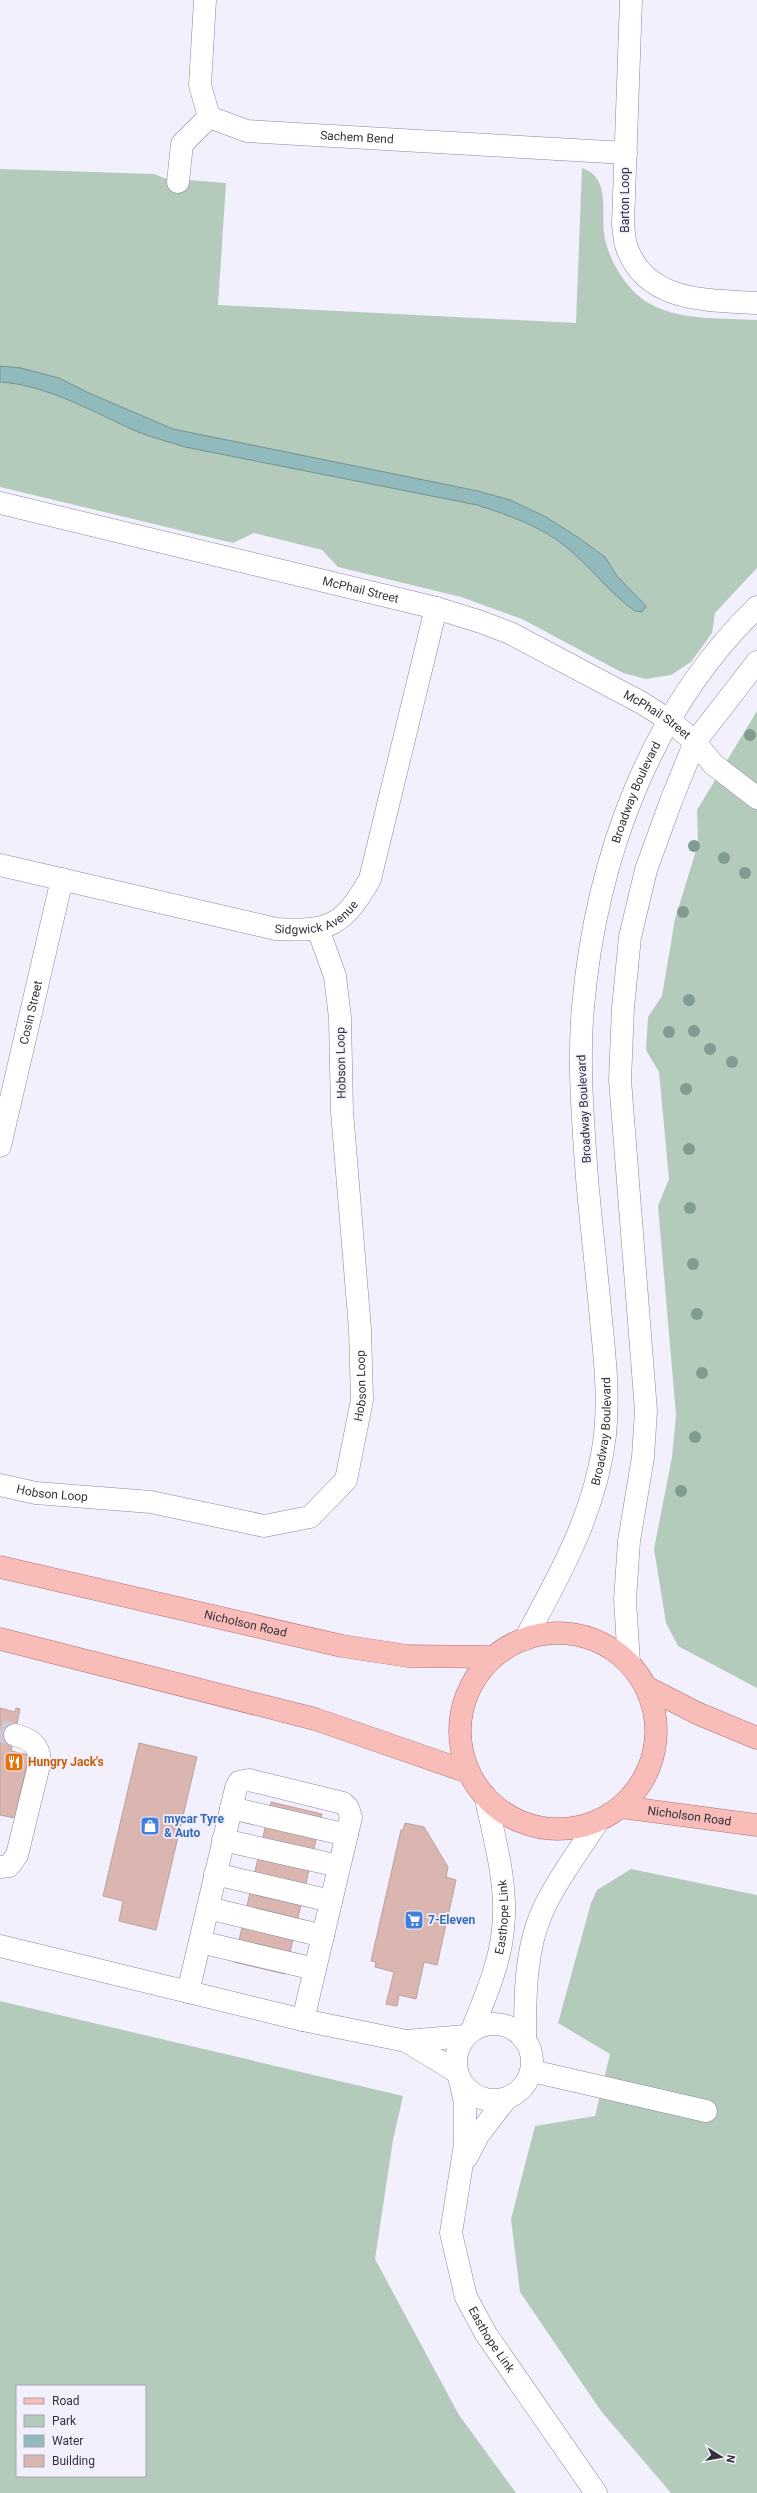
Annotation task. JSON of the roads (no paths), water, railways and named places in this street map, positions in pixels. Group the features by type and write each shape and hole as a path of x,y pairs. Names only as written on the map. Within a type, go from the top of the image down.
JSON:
{"main road":[{"name":"Nicholson Road","path":"0,1567 342,1646 408,1656 493,1657"},
{"name":"Nicholson Road","path":"548,1633 577,1634 605,1644 628,1662 646,1687 656,1718 654,1751 642,1782 621,1807 598,1821 572,1829 545,1829 513,1820 486,1800 468,1772 460,1742 461,1710 473,1680 493,1657 518,1641 525,1639 548,1633"},
{"path":"2,1639 315,1719 468,1772"},
{"name":"Nicholson Road","path":"646,1687 699,1714 757,1738"},
{"name":"Nicholson Road","path":"621,1807 757,1825"}],"street":[{"path":"178,182 182,144 209,117 200,86 205,0"},
{"name":"Barton Loop","path":"631,0 623,224 627,248 638,269 647,279 661,288 682,297 757,303"},
{"name":"Sachem Bend","path":"209,117 247,131 626,153"},
{"name":"McPhail Street","path":"0,503 436,608 481,622 510,634 669,720 695,742 713,764 757,798"},
{"name":"Broadway Boulevard","path":"525,1639 568,1560 584,1524 597,1480 605,1434 606,1377 587,1175 581,1060 583,1009 592,931 611,854 634,789 669,720 705,666 757,607"},
{"name":"Sidgwick Avenue","path":"0,865 276,929 318,929 333,924 354,907 370,879 436,608"},
{"path":"628,1662 625,1600 627,1562 634,1502 643,1457 646,1411 620,1080 623,1008 630,938 646,870 671,801 695,742 757,662"},
{"name":"Cosin Street","path":"0,1146 62,879"},
{"name":"Hobson Loop","path":"0,1485 36,1493 151,1502 264,1526 310,1516 346,1480 362,1400 360,1329 342,1112 340,1018 335,976 318,929"},
{"path":"0,1867 9,1866 17,1855 40,1761 40,1753 36,1745 28,1738 15,1735"},
{"path":"188,1992 231,1808 239,1782 249,1780 343,1803 348,1808 351,1817 304,2020"},
{"name":"Easthope Link","path":"469,2033 493,1976 504,1928 501,1878 486,1800"},
{"path":"231,1808 347,1835"},
{"path":"525,2039 525,1996 537,1925 555,1888 598,1821"},
{"path":"223,1840 339,1866"},
{"path":"216,1874 331,1901"},
{"path":"208,1908 323,1936"},
{"path":"200,1942 315,1969"},
{"path":"0,1946 304,2020 406,2041 469,2033 488,2024 496,2023 513,2028 525,2039 531,2050 532,2071 522,2088 506,2099 496,2100 479,2098 465,2087 458,2076 406,2041"},
{"path":"458,2076 458,2049 469,2033"},
{"path":"532,2071 706,2111"},
{"name":"Easthope Link","path":"458,2076 465,2103 464,2163 453,2210 451,2233 466,2297 486,2334 596,2493"},
{"name":"Easthope Link","path":"464,2163 479,2134 506,2099"}],"water":[{"path":"0,366 21,368 59,378 89,393 173,429 478,491 510,500 546,517 605,557 617,576 646,606 642,612 635,611 617,596 565,546 545,533 512,517 477,505 185,447 138,432 71,401 36,388 0,382"}],"tunnel":[{"path":"0,1731 15,1735"}],"place":[{"name":"Hungry Jack's","path":"14,1762"},
{"name":"mycar Tyre & Auto","path":"150,1826"},
{"name":"7-Eleven","path":"414,1920"}]}
